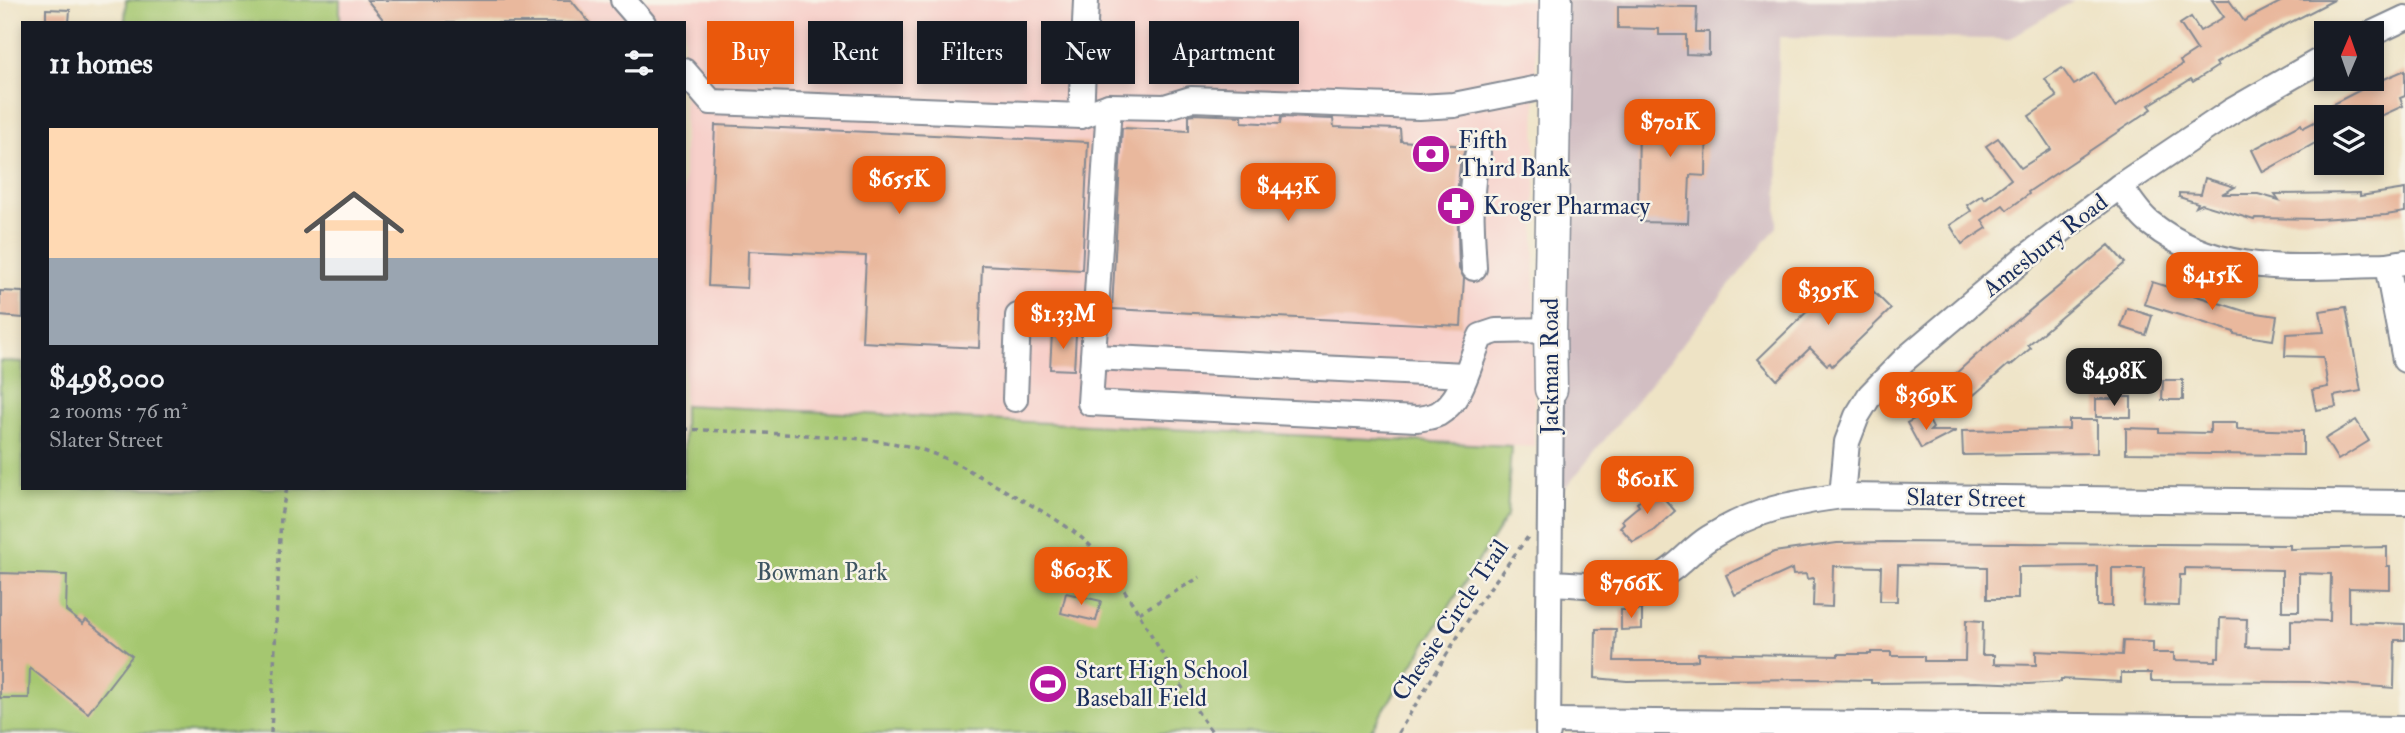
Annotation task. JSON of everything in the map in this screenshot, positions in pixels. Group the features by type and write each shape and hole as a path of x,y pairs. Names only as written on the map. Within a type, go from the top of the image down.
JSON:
{"main road":[{"name":"Jackman Road","path":"1551,389 1556,0"}],"street":[{"path":"623,0 641,21"},
{"path":"1081,116 1086,0"},
{"path":"2384,28 2405,18"},
{"name":"Amesbury Road","path":"1842,496 1847,442 1857,416 1870,395 1904,360 2022,260 2120,186 2230,112 2314,64"},
{"path":"686,73 711,102 1081,116 1109,106 1165,107 1191,99 1430,107 1454,105 1554,85"},
{"path":"1109,106 1090,402 1416,419 1437,415 1451,403 1481,336 1496,331 1550,330"},
{"path":"1474,268 1473,172 1481,163 1484,244"},
{"path":"2120,186 2148,222 2180,243 2223,260 2244,265 2271,266 2396,263 2405,360"},
{"path":"1015,399 1018,316 1096,320"},
{"path":"1093,357 1465,376"},
{"name":"Jackman Road","path":"1549,727 1551,389"},
{"name":"Slater Street","path":"1550,583 1628,585 1659,578 1706,540 1745,518 1793,502 1842,496 2405,503"},
{"path":"1549,727 2405,729"}],"path":[{"path":"686,429 849,438 912,447 936,454 1041,511 1097,552 1139,613 1179,685 1213,733"},
{"path":"271,733 281,514 286,490"},
{"name":"Chessie Circle Trail","path":"1398,733 1478,604 1534,528"},
{"path":"1139,613 1200,578"}],"shaded area":[{"path":"340,0 1536,0 1534,447 686,405 686,21 340,21"},
{"path":"1556,0 2074,0 2008,39 1779,37 1777,227 1551,506"}],"green space":[{"path":"126,0 340,0 340,21 125,21"},
{"name":"Bowman Park","path":"0,361 21,362 21,490 686,490 686,405 1511,446 1507,516 1369,733 0,733"}],"building":[{"path":"367,0 571,0 588,21 384,21"},
{"path":"2212,0 2229,0 2244,21 2284,0 2334,0 2260,38 2216,63 2218,66 2193,82 2191,79 2149,105 2152,109 2028,192 2029,194 2007,210 2003,205 1982,220 1987,228 1962,244 1950,225 1971,211 1967,205 1982,195 1985,199 2011,179 1986,146 1998,138 2021,168 2051,149 2029,116 2057,97 2045,79 2062,68 2074,85 2094,73 2115,107 2182,65 2180,61 2197,50 2180,24 2191,17 2200,31 2224,17"},
{"path":"1618,6 1697,7 1696,32 1709,32 1709,55 1686,54 1686,35 1659,35 1659,29 1618,28"},
{"path":"46,9 70,10 69,21 46,21"},
{"path":"2405,70 2405,96 2400,98 2403,106 2384,115 2384,105 2331,105 2358,91 2384,91 2384,79"},
{"path":"1639,103 1707,105 1706,176 1690,175 1688,223 1638,222"},
{"path":"1189,115 1242,116 1242,122 1280,124 1281,117 1333,119 1334,127 1400,129 1401,141 1466,146 1460,165 1457,195 1459,269 1464,278 1461,326 1112,309 1122,128 1189,131"},
{"path":"2314,122 2314,144 2263,172 2252,150 2301,124 2303,128"},
{"path":"715,125 1088,142 1082,270 982,265 979,348 862,342 866,256 748,251 747,288 708,286"},
{"path":"2205,178 2235,187 2222,194 2258,194 2279,200 2275,194 2360,193 2360,196 2405,189 2405,212 2318,219 2254,220 2202,204 2196,207 2198,203 2179,197 2179,193 2201,194"},
{"path":"2109,245 2125,263 2028,345 2031,348 2010,366 1959,405 1942,386"},
{"path":"1853,271 1891,309 1832,366 1830,363 1827,365 1810,348 1777,380 1758,359"},
{"path":"2152,282 2244,311 2277,316 2273,340 2234,334 2144,304"},
{"path":"0,291 21,292 21,318 0,316"},
{"path":"2346,307 2361,391 2334,396 2336,407 2316,410 2312,390 2328,387 2323,357 2285,356 2286,334 2324,332 2320,311"},
{"path":"2127,308 2152,316 2146,335 2121,327"},
{"path":"1052,333 1076,334 1074,370 1050,369"},
{"path":"2163,380 2183,380 2183,400 2162,400"},
{"path":"2131,397 2131,417 2096,417 2096,399"},
{"path":"1925,413 1933,428 1930,431 1956,431 1921,449 1907,423"},
{"path":"2069,420 2097,420 2097,453 1963,455 1962,431 2069,429"},
{"path":"2356,420 2369,441 2338,460 2325,439"},
{"path":"2210,423 2237,423 2237,429 2303,431 2303,455 2126,453 2126,428 2210,433"},
{"path":"1655,488 1675,511 1653,531 1633,542 1620,527 1624,523 1622,520"},
{"path":"1837,543 2290,545 2290,549 2387,547 2390,589 2349,588 2349,622 2405,624 2405,640 2395,640 2394,688 2313,682 2151,681 2151,673 2121,673 2121,682 2061,679 2061,682 2028,684 1871,683 1871,680 1815,679 1627,681 1595,678 1596,629 1616,629 1614,661 1691,661 1698,660 1698,653 1838,656 1891,652 1891,656 1924,656 1924,661 1965,661 1966,620 1983,621 1982,655 1994,655 1994,664 2036,665 2036,651 2122,655 2123,641 2153,642 2153,653 2174,653 2174,660 2216,661 2216,657 2219,657 2220,618 2247,619 2246,647 2291,648 2291,620 2330,621 2331,574 2299,573 2299,611 2282,611 2282,570 2185,568 2185,575 2180,575 2179,606 2143,605 2145,568 2112,568 2112,606 2097,606 2097,566 2018,567 2018,599 1987,599 1987,567 1898,565 1897,601 1880,601 1881,567 1833,566 1832,607 1813,606 1814,578 1807,579 1806,574 1793,575 1792,569 1735,595 1726,575 1774,552"},
{"path":"0,573 67,575 66,611 83,624 86,620 132,656 88,713 30,668 29,698 0,698"},
{"path":"1066,593 1101,601 1096,621 1061,613"},
{"path":"1621,610 1642,610 1642,629 1621,630"}],"place":[{"name":"Fifth Third Bank","path":"1431,154"},
{"name":"Kroger Pharmacy","path":"1456,206"},
{"name":"Start High School Baseball Field","path":"1048,684"}]}
